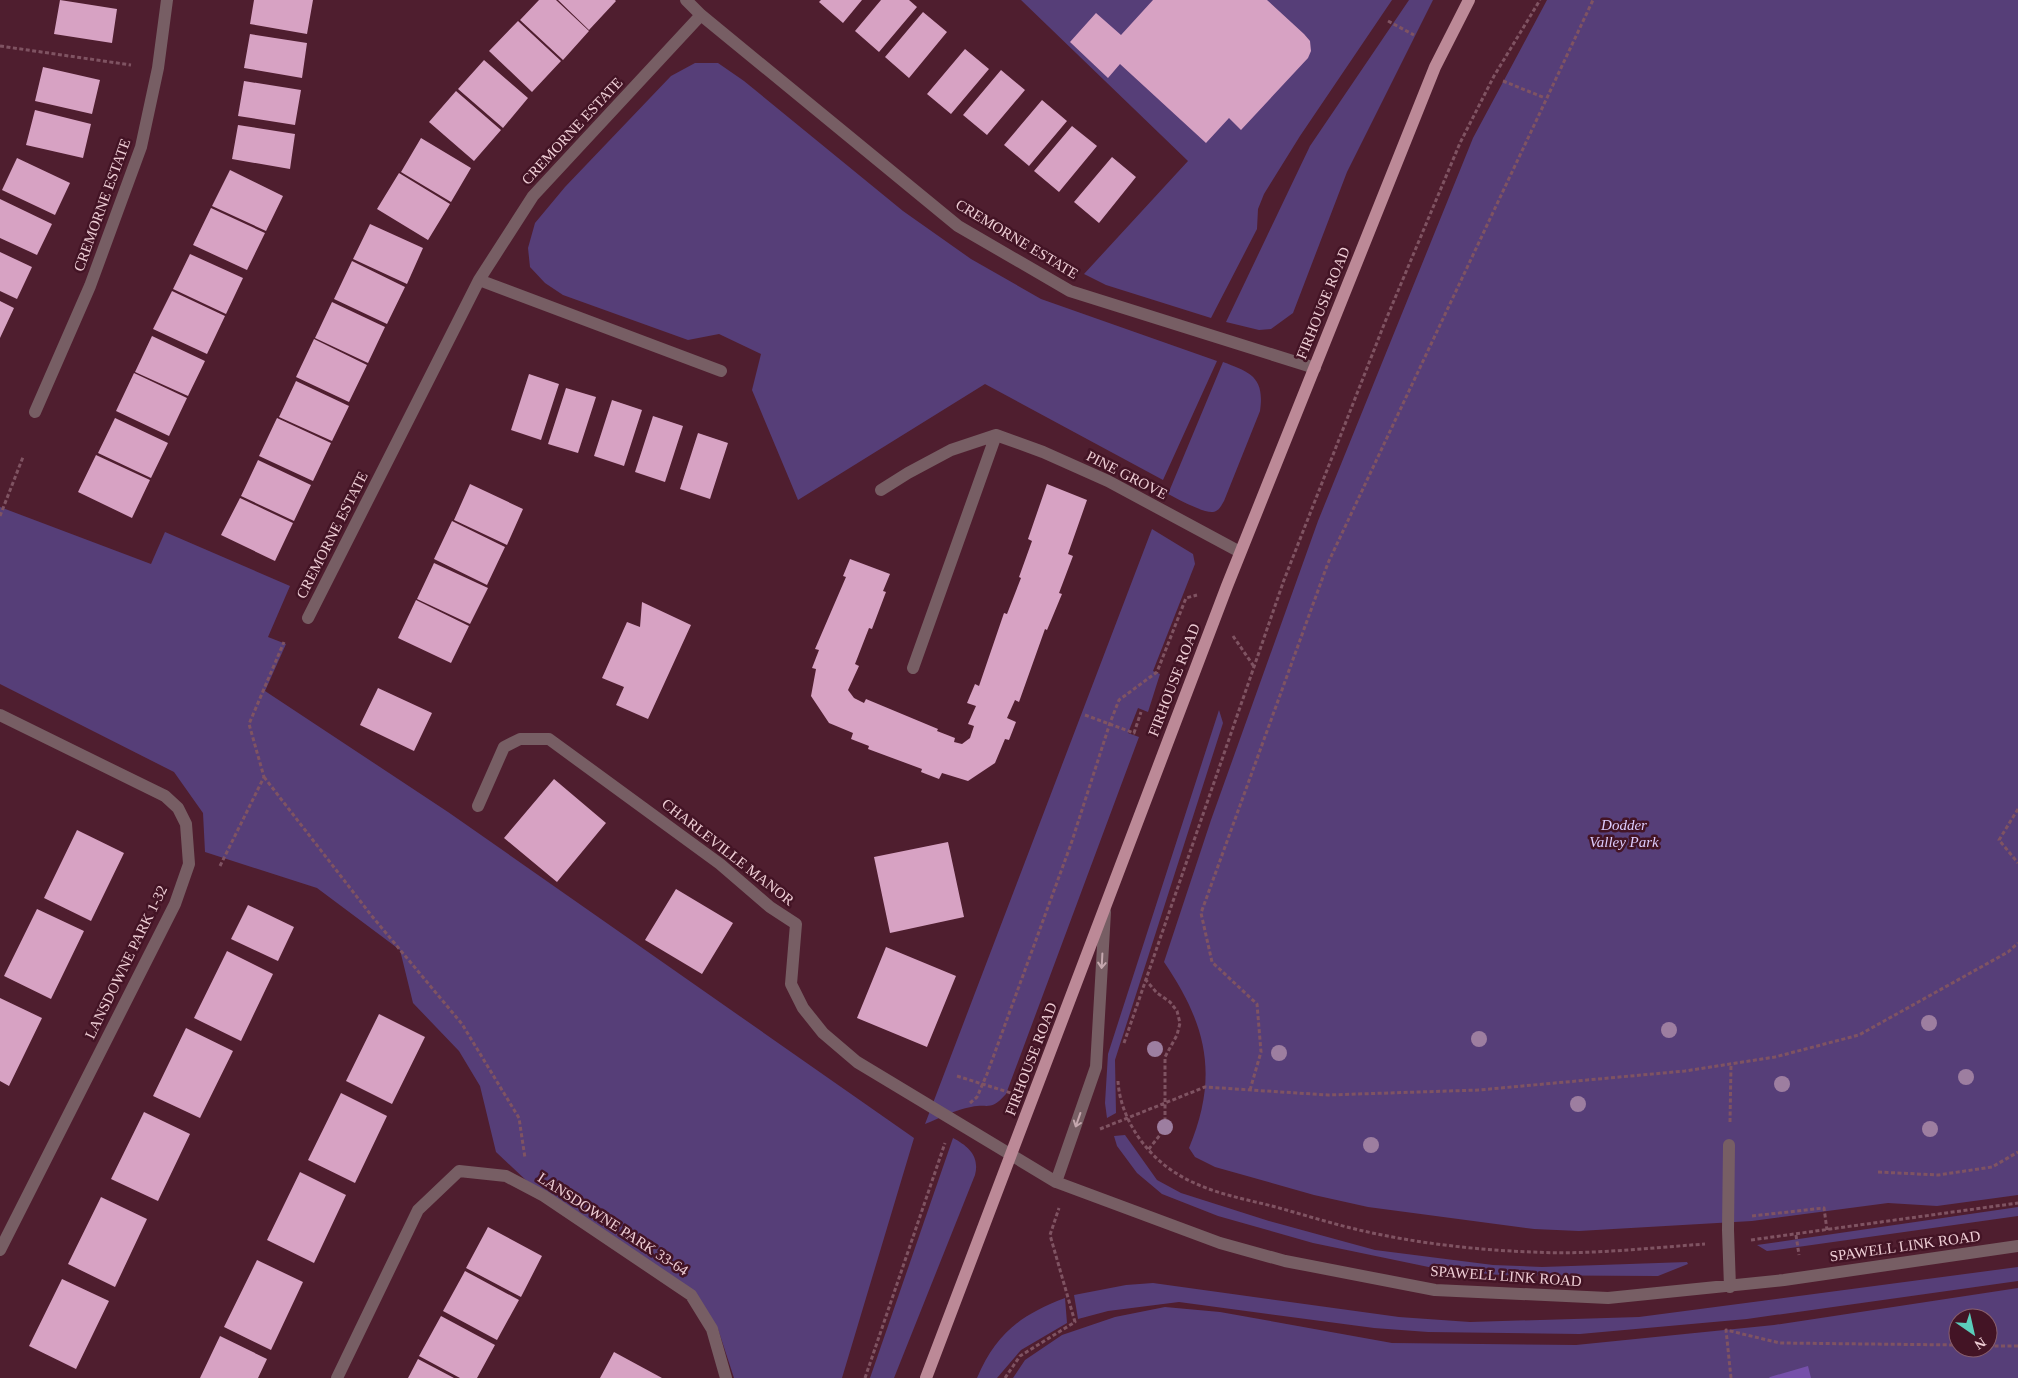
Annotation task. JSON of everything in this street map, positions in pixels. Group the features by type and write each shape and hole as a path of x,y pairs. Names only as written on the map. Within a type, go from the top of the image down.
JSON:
{"main road":[{"name":"FIRHOUSE ROAD","path":"926,1378 1105,912 1240,552 1435,67 1469,0"}],"street":[{"name":"CREMORNE ESTATE","path":"35,412 90,286 141,146 158,68 167,0"},
{"name":"CREMORNE ESTATE","path":"686,0 958,226 1070,291 1315,368"},
{"name":"CREMORNE ESTATE","path":"308,618 480,280 533,196 702,15"},
{"path":"480,280 721,371"},
{"path":"880,490 908,472 951,450 996,435"},
{"path":"913,668 996,435"},
{"name":"PINE GROVE","path":"996,435 1043,452 1108,482 1240,552"},
{"name":"LANSDOWNE PARK 1-32","path":"0,715 165,796 178,808 186,824 189,864 175,904 0,1250"},
{"name":"CHARLEVILLE MANOR","path":"478,806 504,748 520,739 549,739 720,864 770,907 796,924 791,984 803,1008 823,1033 857,1062 1012,1155"},
{"path":"1056,1182 1096,1067 1105,912"},
{"path":"1729,1145 1728,1243 1730,1287"},
{"name":"SPAWELL LINK ROAD","path":"1012,1155 1056,1182 1220,1243 1285,1261 1435,1290 1608,1298 1730,1287 2018,1246"},
{"name":"LANSDOWNE PARK 33-64","path":"337,1378 418,1210 459,1171 506,1176 544,1196 691,1294 712,1329 726,1378"}],"path":[{"path":"1120,1052 1284,580 1385,322 1460,143 1494,76 1540,0"},
{"path":"1250,1090 1261,1052 1257,1004 1212,962 1201,913 1328,563 1545,98 1593,0"},
{"path":"1388,22 1414,35"},
{"path":"0,46 131,64"},
{"path":"1503,81 1545,98"},
{"path":"0,516 23,457"},
{"path":"983,1083 1071,844 1110,724 1120,700 1157,672 1186,598 1227,586"},
{"path":"1217,613 1255,668"},
{"path":"284,642 249,724 264,776 371,915 462,1024 519,1118 525,1160"},
{"path":"1085,715 1134,733 1142,712"},
{"path":"220,866 264,776"},
{"path":"2018,809 1999,840 2018,863"},
{"path":"1094,1132 1205,1087 1328,1095 1479,1090 1685,1071 1775,1057 1859,1035 2008,952 2018,943"},
{"path":"1145,978 1157,993 1170,1002 1177,1011 1180,1023 1177,1035 1165,1057 1165,1121 1160,1135 1148,1150"},
{"path":"1729,1145 1730,1065"},
{"path":"958,1076 1005,1090"},
{"path":"1118,1078 1119,1094 1128,1119 1148,1150 1177,1174 1203,1188 1360,1230 1436,1243 1532,1252 1603,1252 1728,1243 2018,1203"},
{"path":"865,1378 952,1120"},
{"path":"1878,1172 1938,1175 1992,1167 2018,1152"},
{"path":"1728,1219 1824,1208 1827,1230"},
{"path":"1796,1234 1800,1257"},
{"path":"1005,1378 1020,1356 1075,1322 1050,1235"},
{"path":"1730,1378 1726,1330 1780,1342 1948,1345"},
{"path":"1998,1346 2018,1346"}],"green space":[{"path":"1021,0 1392,0 1300,136 1264,194 1258,209 1257,229 1211,318 1106,285 1084,274 1188,161"},
{"path":"1409,0 1433,0 1347,172 1293,313 1271,329 1259,330 1226,322 1310,146"},
{"name":"Dodder Valley Park","path":"1547,0 2018,0 2018,1195 1937,1206 1888,1203 1752,1221 1579,1231 1534,1229 1368,1207 1314,1195 1215,1167 1195,1157 1189,1148 1204,1097 1206,1074 1204,1052 1199,1030 1190,1008 1179,985 1164,962 1211,820 1318,521 1473,138"},
{"path":"695,63 718,63 744,81 903,211 971,259 1041,299 1217,361 1163,480 985,384 798,500 752,390 761,354 719,334 688,340 563,295 545,283 530,267 528,248 535,223 565,187 671,76"},
{"path":"1223,362 1248,373 1258,383 1261,400 1260,411 1224,501 1217,511 1209,512 1168,494"},
{"path":"0,507 151,564 165,532 290,586 268,637 286,644 265,691 448,812 914,1138 842,1378 734,1378 718,1329 691,1295 546,1199 496,1152 480,1086 459,1051 413,1003 400,950 317,888 205,852 203,813 174,772 0,684"},
{"path":"1152,529 1193,554 1195,564 1153,671 1160,674 1148,712 1138,708 1128,733 1139,737 1006,1094 993,1105 965,1108 925,1124"},
{"path":"1219,710 1223,723 1115,1060 1116,1113 1107,1118 1105,1103 1108,1054"},
{"path":"1125,1135 1157,1180 1181,1193 1269,1221 1375,1250 1493,1265 1542,1267 1687,1262 1688,1264 1658,1276 1501,1275 1443,1270 1313,1243 1218,1216 1162,1194 1137,1173 1117,1146 1114,1136"},
{"path":"953,1138 972,1152 976,1162 975,1175 894,1378 870,1378"},
{"path":"2018,1207 2018,1216 1767,1251 1757,1245"},
{"path":"2018,1267 2018,1281 1747,1319 1580,1334 1428,1332 1374,1328 1179,1302 1108,1311 1078,1319 1074,1295 1126,1285 1153,1283 1399,1317 1470,1322 1639,1317"},
{"path":"2018,1288 2018,1378 1013,1378 1025,1360 1062,1335 1115,1317 1165,1307 1220,1312 1392,1343 1576,1345 1774,1325"},
{"path":"1065,1298 1067,1323 1021,1350 997,1378 977,1378 992,1349 1011,1328 1035,1311"}],"shaded area":[{"path":"1808,1366 1811,1378 1769,1378 1770,1377"}],"building":[{"path":"60,0 117,9 112,43 54,34"},
{"path":"254,0 313,0 307,34 250,24"},
{"path":"539,0 556,0 589,31 563,60 520,20"},
{"path":"558,0 615,0 616,1 589,30"},
{"path":"821,0 862,0 843,23 819,2"},
{"path":"881,0 909,0 917,7 879,52 855,31"},
{"path":"1153,0 1267,0 1304,34 1310,41 1311,51 1308,58 1241,130 1229,118 1206,143 1120,64 1108,78 1070,42 1096,13 1121,35"},
{"path":"923,12 947,32 909,78 885,57"},
{"path":"518,21 561,61 532,92 489,51"},
{"path":"250,34 307,43 302,78 244,68"},
{"path":"965,49 989,69 951,114 927,94"},
{"path":"484,60 528,98 503,128 458,89"},
{"path":"43,67 100,80 92,114 35,101"},
{"path":"1001,70 1025,90 987,135 963,115"},
{"path":"244,81 301,90 295,125 238,116"},
{"path":"456,91 501,130 474,161 429,122"},
{"path":"1042,100 1067,121 1029,166 1004,145"},
{"path":"35,110 91,124 83,158 26,145"},
{"path":"238,125 295,134 290,169 232,159"},
{"path":"1072,126 1097,146 1059,192 1034,171"},
{"path":"421,138 471,168 451,202 401,172"},
{"path":"1112,157 1136,177 1099,223 1074,202"},
{"path":"17,158 70,183 55,215 2,190"},
{"path":"230,170 283,196 266,231 212,206"},
{"path":"399,173 450,204 428,240 377,209"},
{"path":"0,199 52,224 37,255 0,238"},
{"path":"211,208 265,233 247,270 193,245"},
{"path":"370,224 423,248 407,284 353,259"},
{"path":"0,252 32,267 17,299 0,291"},
{"path":"190,254 243,278 226,314 173,289"},
{"path":"352,261 405,287 387,324 334,299"},
{"path":"172,291 225,316 207,354 153,329"},
{"path":"0,301 14,308 0,338"},
{"path":"332,302 385,327 368,363 315,338"},
{"path":"152,336 205,361 188,396 135,372"},
{"path":"314,339 367,365 349,402 296,377"},
{"path":"134,373 187,398 169,436 116,411"},
{"path":"529,374 559,384 541,440 511,430"},
{"path":"296,381 349,406 332,441 279,417"},
{"path":"566,388 596,397 578,453 548,444"},
{"path":"612,400 642,410 624,466 594,456"},
{"path":"653,416 683,426 665,482 635,472"},
{"path":"115,418 168,443 151,478 98,453"},
{"path":"277,418 331,443 313,481 259,456"},
{"path":"698,433 728,443 710,499 680,489"},
{"path":"96,455 150,480 132,518 78,492"},
{"path":"258,460 311,485 294,521 241,496"},
{"path":"470,484 523,509 507,545 454,520"},
{"path":"1047,484 1087,500 1068,554 1073,556 1059,593 1062,594 1047,630 1045,629 1019,702 1015,700 1007,718 1016,722 1009,740 1005,739 995,763 968,781 942,773 939,779 921,772 922,769 868,749 869,746 851,739 853,733 829,723 811,696 816,669 812,668 819,650 815,649 846,577 843,576 850,559 890,574 883,591 886,592 872,629 869,628 855,664 859,666 848,690 854,698 864,703 866,699 938,729 937,731 955,738 954,742 962,744 970,738 974,726 968,724 976,706 967,703 975,684 979,686 1004,613 1007,614 1021,578 1019,577 1032,541 1028,539"},
{"path":"240,498 293,523 275,561 221,535"},
{"path":"452,521 505,547 487,585 434,559"},
{"path":"434,563 488,588 470,624 417,599"},
{"path":"416,600 469,626 451,663 398,638"},
{"path":"642,602 691,625 648,719 616,705 624,687 602,678 627,622 640,627"},
{"path":"378,688 432,713 414,751 360,725"},
{"path":"554,779 606,823 557,882 504,838"},
{"path":"77,830 124,853 91,921 44,898"},
{"path":"948,842 964,917 890,933 874,857"},
{"path":"676,889 733,923 702,974 645,940"},
{"path":"248,905 294,927 278,961 231,939"},
{"path":"37,909 84,931 51,999 4,976"},
{"path":"886,947 956,976 927,1047 857,1018"},
{"path":"227,951 273,974 241,1041 194,1018"},
{"path":"0,998 42,1018 9,1086 0,1081"},
{"path":"379,1014 425,1037 392,1104 346,1081"},
{"path":"186,1028 233,1051 200,1118 153,1096"},
{"path":"341,1093 387,1116 355,1183 308,1160"},
{"path":"144,1112 190,1134 158,1201 111,1179"},
{"path":"300,1172 346,1195 314,1263 267,1240"},
{"path":"101,1197 147,1219 115,1287 68,1264"},
{"path":"488,1227 542,1256 521,1297 466,1268"},
{"path":"257,1260 303,1282 271,1350 224,1327"},
{"path":"465,1271 519,1300 497,1340 443,1311"},
{"path":"62,1279 109,1301 76,1369 29,1346"},
{"path":"441,1316 495,1345 477,1378 460,1378 419,1356"},
{"path":"220,1336 267,1359 258,1378 200,1378"},
{"path":"614,1352 662,1378 600,1378"},
{"path":"418,1359 454,1378 408,1378"}]}
